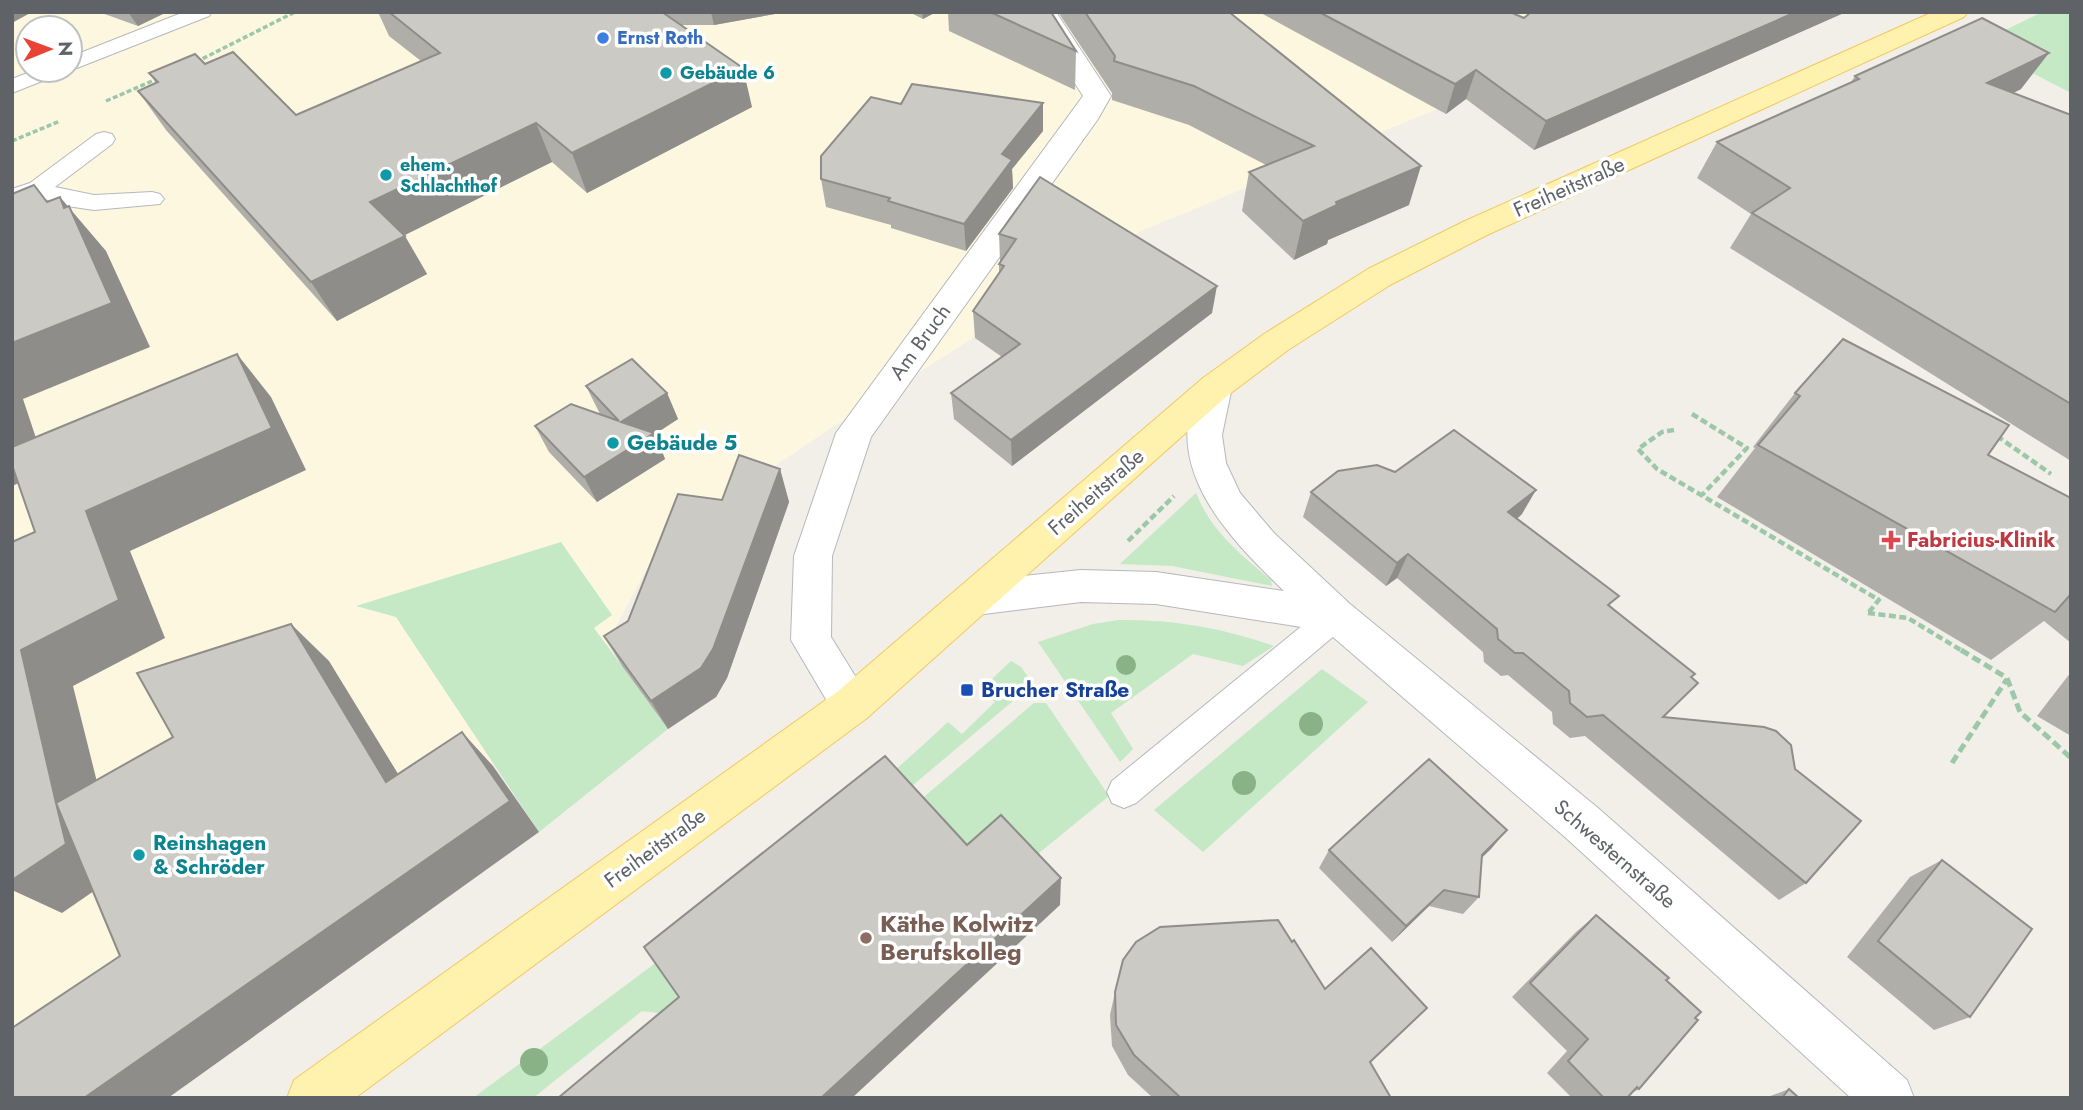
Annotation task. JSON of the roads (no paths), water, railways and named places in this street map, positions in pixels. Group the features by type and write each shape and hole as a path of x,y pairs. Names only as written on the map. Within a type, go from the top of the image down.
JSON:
{"main road":[{"name":"Freiheitstraße","path":"312,1098 852,705 1215,387 1276,342 1379,277 1488,223 1955,12"}],"street":[{"name":"Am Bruch","path":"852,705 811,640 813,556 854,433 1088,113 1097,96 1043,12"},
{"name":"Schwesternstraße","path":"1215,387 1204,436 1208,463 1225,502 1260,544 1336,616 1581,823 1889,1098"},
{"path":"976,598 1081,586 1156,588 1336,616"}],"lane":[{"path":"84,58 202,12"},
{"path":"12,198 38,188 104,139"},
{"path":"38,188 61,199 88,204 152,199"},
{"path":"1124,792 1336,616"}],"place":[{"name":"Ernst Roth","path":"603,38"},
{"name":"Gebäude 6","path":"666,73"},
{"name":"ehem. Schlachthof","path":"386,175"},
{"name":"Gebäude 5","path":"613,443"},
{"name":"Fabricius-Klinik","path":"1891,540"},
{"name":"Brucher Straße","path":"967,690"},
{"name":"Reinshagen & Schröder","path":"139,855"},
{"name":"Käthe Kolwitz Berufskolleg","path":"866,938"}]}
